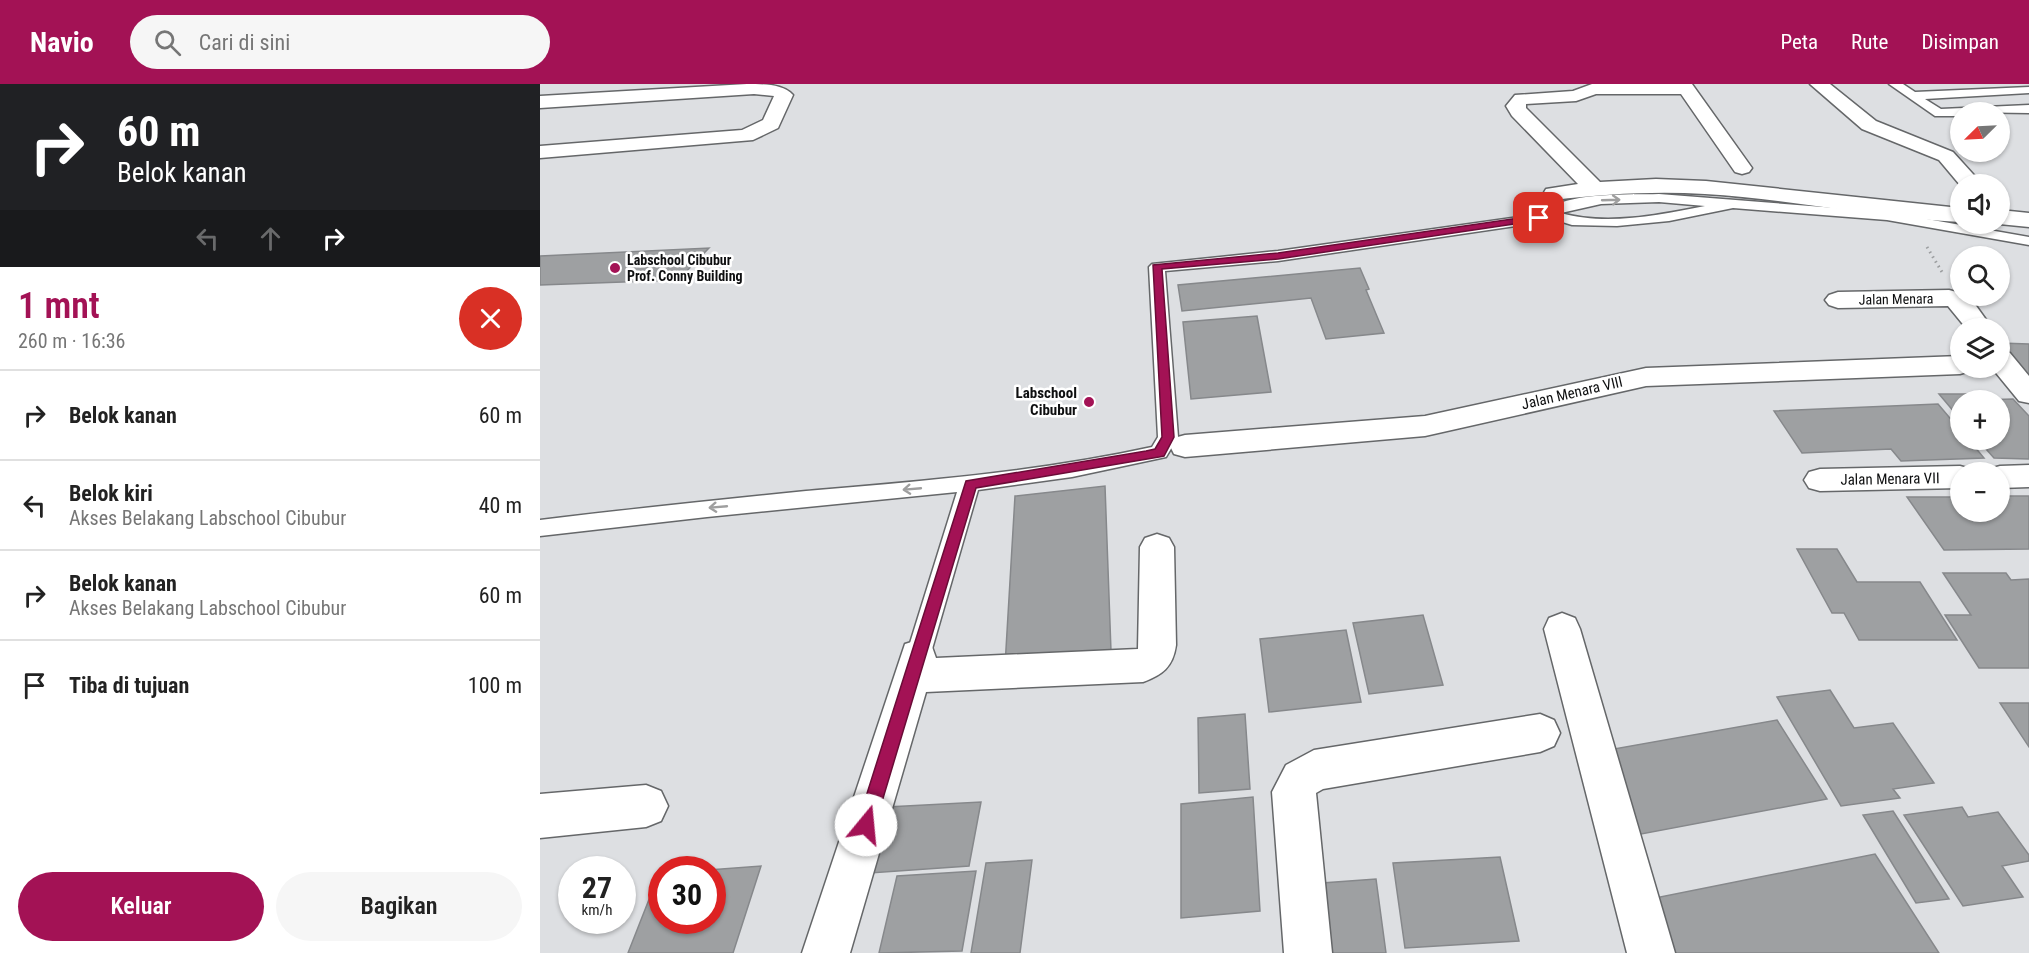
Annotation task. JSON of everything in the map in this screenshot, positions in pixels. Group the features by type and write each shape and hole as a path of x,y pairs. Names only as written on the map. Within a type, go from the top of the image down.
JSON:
{"street":[{"path":"562,116 594,84"},
{"path":"1819,84 1869,125 1946,156 1962,174"},
{"path":"1593,187 1519,112 1515,106 1521,99 1576,96 1594,89 1685,86 1743,168"},
{"path":"540,102 760,88 778,90 784,95 771,124 746,136 540,152"},
{"path":"1555,207 1593,187 1716,188 1906,212 1950,214"},
{"path":"2010,218 2029,220"},
{"name":"Jalan Menara","path":"1838,300 1950,299"},
{"name":"Jalan Menara VIII","path":"1172,449 1425,426 1646,377 1950,365"},
{"path":"2010,373 2029,394"},
{"path":"2010,477 2029,476"},
{"name":"Jalan Menara VII","path":"1820,480 1950,477"},
{"path":"826,953 915,666 1143,665 1152,662 1158,645 1156,548"},
{"path":"1562,629 1588,719 1626,875 1651,953"},
{"path":"1308,953 1293,792 1300,779 1314,770 1540,733"},
{"path":"540,816 646,806"}],"lane":[{"path":"1895,84 1939,113 2029,109"},
{"path":"1912,96 2029,90"},
{"path":"540,528 708,508 970,484 1132,459 1172,449 1168,437 1157,267 1278,256 1601,200 1659,198 1887,216 2029,241"},
{"path":"1555,207 1567,222 1595,224 1702,211 1733,204"},
{"path":"915,666 970,484"}],"path":[{"name":"Jalan Menara","path":"1907,220 1935,258 1950,290"}],"building":[{"name":"Labschool Cibubur Prof. Conny Building","path":"709,248 678,280 540,285 540,256"},
{"path":"1360,268 1369,289 1366,290 1384,333 1326,339 1311,298 1182,311 1178,285"},
{"path":"1257,316 1271,392 1191,399 1183,322"},
{"path":"2010,343 2029,344 2029,380 2010,358"},
{"path":"1939,394 1950,394 1950,407"},
{"path":"2010,399 2013,399 2029,416 2029,459 1994,458 1987,450 2010,450"},
{"path":"1938,404 1950,418 1950,450 1977,450 1984,458 1901,461 1891,449 1802,453 1774,411"},
{"path":"1105,486 1111,651 1005,666 1015,496"},
{"path":"2010,496 2029,496 2029,549 1944,550 1907,497 1950,497 1950,522 2010,522"},
{"path":"1797,549 1837,549 1857,582 1920,582 1957,640 1859,640 1844,613 1832,613"},
{"path":"1943,573 2006,573 2011,580 2029,579 2029,668 1979,668 1945,615 1971,615"},
{"path":"1423,615 1443,685 1369,694 1353,623"},
{"path":"1346,630 1361,702 1269,712 1260,639"},
{"path":"1830,690 1854,728 1893,723 1934,783 1893,789 1900,798 1841,806 1777,697"},
{"path":"2000,703 2029,703 2029,747"},
{"path":"1245,714 1250,789 1199,793 1198,718"},
{"path":"1777,720 1827,799 1636,835 1597,752"},
{"path":"1253,797 1260,911 1181,918 1181,804"},
{"path":"981,802 969,866 870,873 887,807"},
{"path":"1962,807 1968,817 1998,812 2029,855 2029,861 2002,866 2023,897 1963,906 1904,815"},
{"path":"1893,811 1949,899 1916,903 1863,815"},
{"path":"1875,854 1939,953 1674,953 1650,899"},
{"path":"1500,857 1519,941 1405,948 1393,863"},
{"path":"1032,860 1020,953 971,953 986,863"},
{"path":"761,866 733,953 628,953 648,902 648,934 726,934 726,869"},
{"path":"976,871 962,951 879,953 897,876"},
{"path":"1376,879 1386,953 1329,953 1322,883"}],"place":[{"name":"Labschool Cibubur Prof. Conny Building","path":"615,268"},
{"name":"Labschool Cibubur","path":"1089,402"}],"route":[{"path":"866,825 970,484 1146,456 1159,452 1168,437 1157,267 1278,256 1539,218"}]}
